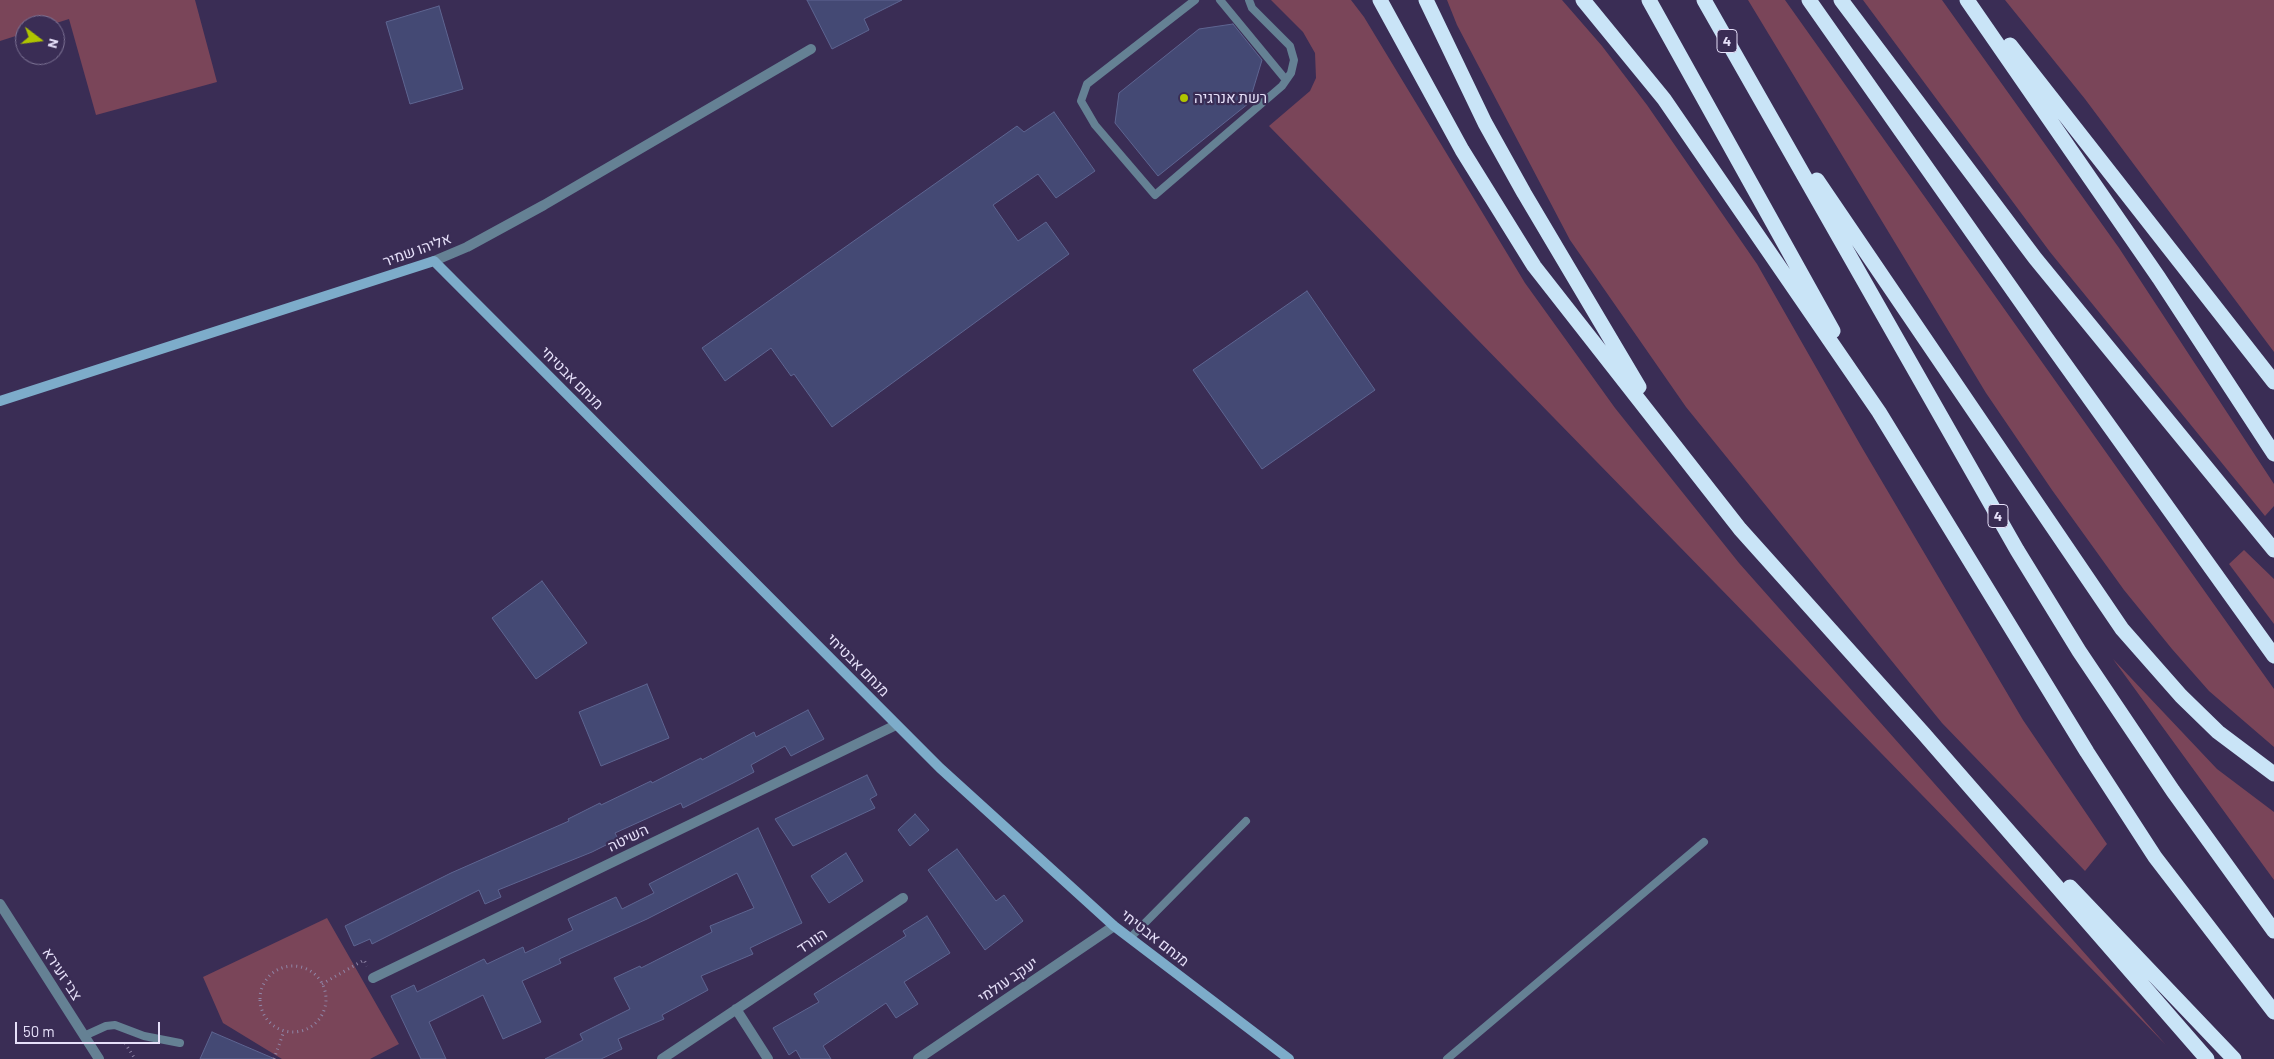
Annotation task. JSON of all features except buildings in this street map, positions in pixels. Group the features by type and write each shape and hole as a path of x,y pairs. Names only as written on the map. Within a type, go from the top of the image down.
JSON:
{"highway":[{"path":"1380,0 1467,158 1534,266 1693,470 1740,528 1924,734 2207,1059"},
{"path":"1426,0 1485,123 1524,194 1654,413 1693,470"},
{"path":"1583,0 1664,99 1879,412"},
{"path":"1649,0 1879,412 2082,743 2155,857 2274,1012"},
{"name":"4","path":"1704,0 2022,558 2079,651 2173,791 2274,931"},
{"path":"1809,0 2047,339 2274,656"},
{"path":"1841,0 2035,258 2274,550"},
{"path":"1967,0 2159,278 2274,454"},
{"path":"1975,0 2274,382"},
{"path":"1751,82 2122,629 2181,696 2206,720 2274,774"},
{"path":"1924,734 2234,1059"}],"street":[{"name":"אליהו שמיר","path":"0,401 434,261 467,247 544,206 811,49"},
{"name":"מנחם אבטיחי","path":"434,261 896,725 1004,828 1114,926 1289,1059"},
{"name":"השיטה","path":"373,978 896,725"},
{"name":"הוורד","path":"662,1059 903,898"},
{"name":"צבי זעירא","path":"0,904 99,1059"},
{"name":"יעקב עולמי","path":"918,1059 1114,926"},
{"path":"736,1009 768,1059"}],"lane":[{"path":"1195,0 1087,84 1082,101 1095,126 1155,195 1286,80 1291,73 1294,60 1290,46 1252,8 1249,0"},
{"path":"1220,0 1286,80"},
{"path":"1371,0 1410,57"},
{"path":"1130,938 1246,821"},
{"path":"1447,1059 1704,842"},
{"path":"84,1036 106,1026 115,1025 144,1036 180,1043"}],"path":[{"path":"322,984 364,960 373,978"},
{"path":"288,966 298,966 308,970 322,984 325,1004 316,1023 306,1029 295,1032 284,1031 274,1026 266,1018 261,1008 259,997 262,986 268,976 277,970 288,966"},
{"path":"274,1059 284,1031"}],"shaded area":[{"path":"0,0 195,0 217,82 96,115 69,19 65,20 65,15 15,15 15,36 0,41"},
{"path":"1271,0 1351,0 1364,17 1525,283 1615,408 1739,563 2166,1045 1269,126 1310,91 1316,78 1315,53 1303,32"},
{"path":"1447,0 1562,0 1602,46 1647,105 1757,264 1861,446 2023,720 2107,844 2085,871 1942,723 1686,407 1570,240 1457,25"},
{"path":"1748,0 1785,0 2274,689 2274,747 2209,691 2172,649 2124,590 2052,490 1986,393"},
{"path":"1863,0 1942,0 2119,248 2274,484 2274,506 2265,516 2050,252"},
{"path":"2005,0 2274,0 2274,352 2085,99"},
{"path":"2244,550 2274,579 2274,624 2229,564"},
{"path":"2113,659 2217,769 2274,812 2274,880"},
{"path":"327,918 399,1044 370,1059 282,1059 223,1023 203,977"}],"place":[{"name":"רשת אנרגיה","path":"1184,98"}]}
